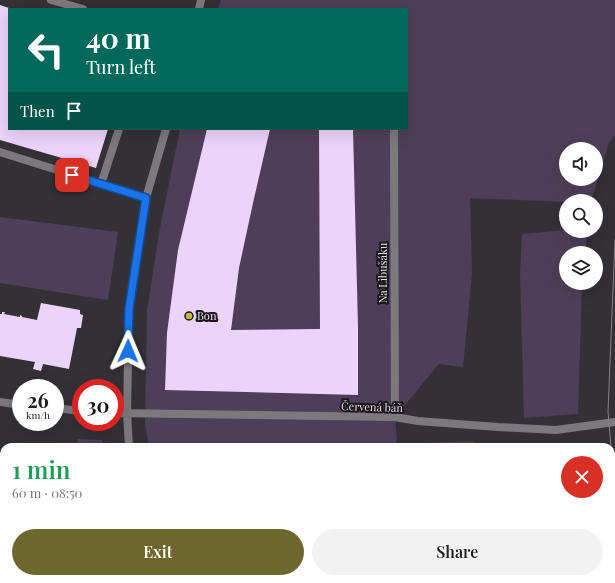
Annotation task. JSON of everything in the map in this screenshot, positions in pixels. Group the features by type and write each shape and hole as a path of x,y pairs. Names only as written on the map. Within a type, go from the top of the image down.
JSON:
{"street":[{"path":"51,0 79,8"},
{"path":"101,184 119,130"},
{"path":"129,443 127,413 129,309 146,198 166,130"},
{"name":"Na Libušáku","path":"394,130 395,417"},
{"path":"0,152 146,198"},
{"path":"0,402 12,404"},
{"name":"Červená báň","path":"127,413 395,417 418,421 556,430 615,422"}],"shaded area":[{"path":"221,0 615,0 615,135 609,143 603,162 603,142 559,142 559,186 596,186 593,194 559,194 559,202 470,198 472,274 463,367 439,364 395,417 397,443 148,443 145,424 147,311 159,233 180,130 408,130 408,8 218,8"},
{"path":"0,217 118,232 108,300 0,283"},
{"path":"559,231 559,238 587,238 586,246 559,246 559,290 582,290 578,414 524,418 520,273 522,234"},
{"path":"78,439 102,440 102,443 78,443"},
{"path":"474,441 474,443 423,443"}],"building":[{"path":"0,5 9,8 8,130 108,130 96,168 0,140"},
{"path":"207,130 270,130 239,268 231,330 320,329 319,130 353,130 358,327 358,395 165,390 167,333 178,250"},
{"path":"41,303 80,310 80,314 83,315 81,328 77,328 69,369 43,364 41,371 33,369 35,362 0,356 0,314 5,312 4,314 20,317 20,315 22,317 37,320"}],"tram line":[{"path":"611,443 608,412 615,240"}],"place":[{"name":"Bon","path":"189,316"}],"route":[{"path":"72,175 146,198 129,309 128,351"}]}
